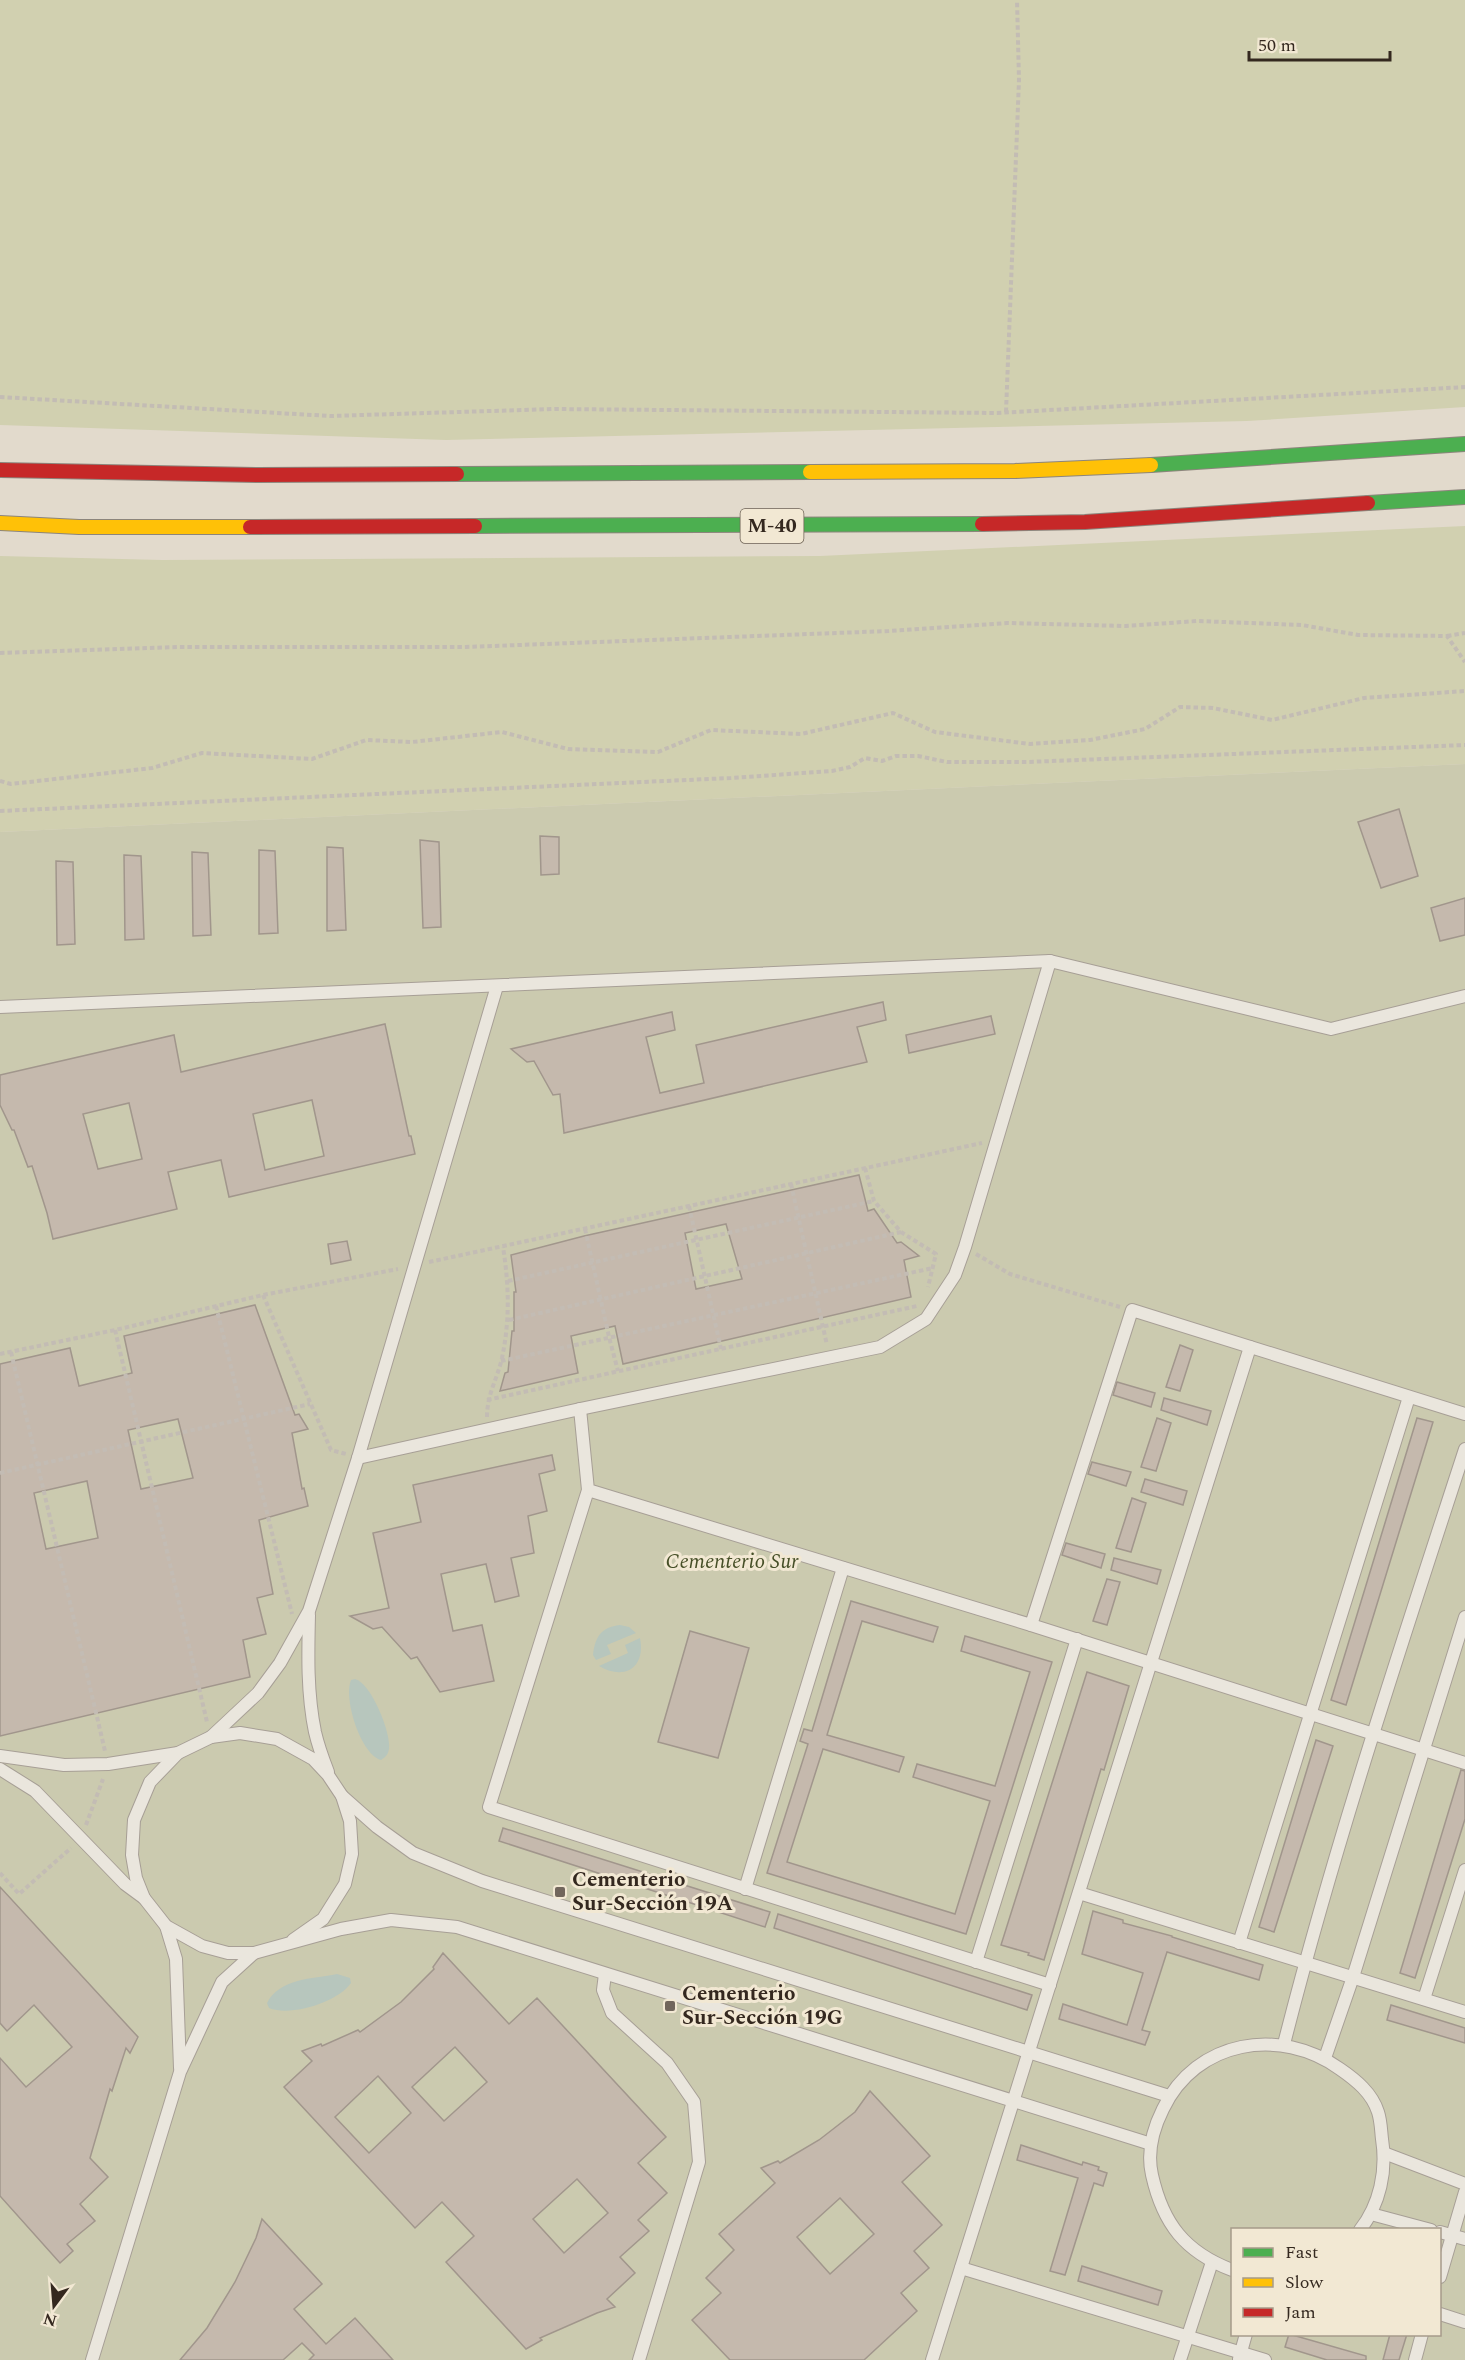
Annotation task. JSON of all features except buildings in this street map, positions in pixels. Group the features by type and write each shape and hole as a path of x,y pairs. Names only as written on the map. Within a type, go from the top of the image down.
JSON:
{"highway":[{"path":"0,470 292,475 1015,471 1220,462 1465,444"},
{"path":"62,459 81,473"},
{"name":"M-40","path":"0,523 79,527 151,527 811,526 1085,522 1465,497"}],"lane":[{"path":"358,1458 880,1347 926,1319 955,1275 965,1247 1050,961"},
{"path":"0,1007 1050,961 1331,1029 1465,996"},
{"path":"0,1756 64,1765 108,1764 178,1753 211,1737 258,1693 280,1663 309,1611 358,1458 497,986"},
{"path":"1031,1625 1132,1310 1465,1414"},
{"path":"932,2360 1250,1347"},
{"path":"1239,1942 1409,1397"},
{"path":"580,1409 588,1490 489,1807 1050,1985"},
{"path":"1284,2044 1305,1963 1373,1735 1465,1449"},
{"path":"588,1490 1031,1625 1465,1763"},
{"path":"745,1889 843,1568"},
{"path":"309,1611 307,1667 311,1707 315,1733 328,1775"},
{"path":"1325,2058 1353,1977 1465,1617"},
{"path":"975,1962 1077,1640"},
{"path":"211,1737 240,1733 277,1739 313,1759 328,1775 342,1796 377,1827 412,1853 482,1881 1169,2096"},
{"path":"144,1898 136,1878 132,1855 134,1820 150,1782 178,1753"},
{"path":"0,1769 34,1791 125,1884 144,1898 166,1926 176,1959 180,2072"},
{"path":"286,1945 323,1919 345,1884 352,1854 350,1821 342,1796"},
{"path":"1424,1999 1465,1870"},
{"path":"1079,1893 1465,2012"},
{"path":"166,1926 202,1946 228,1953 254,1953 340,1929 391,1920 458,1927 1151,2144"},
{"path":"92,2360 180,2072 222,1982 254,1953"},
{"path":"605,1974 603,1990 612,2013 667,2063 694,2102 699,2162 639,2360"},
{"path":"1231,2269 1212,2262 1188,2246 1171,2226 1158,2200 1150,2168 1151,2144 1156,2121 1169,2096 1186,2075 1210,2058 1247,2044 1284,2044 1325,2058 1366,2089 1378,2113 1384,2153 1382,2184 1371,2214 1361,2228"},
{"path":"1384,2153 1465,2184"},
{"path":"1441,2270 1446,2234 1465,2192"},
{"path":"1371,2214 1427,2228"},
{"path":"1446,2234 1465,2239"},
{"path":"1180,2360 1212,2262"},
{"path":"961,2268 1187,2337 1239,2356 1264,2360"},
{"path":"1441,2314 1465,2322"},
{"path":"1239,2356 1245,2336"},
{"path":"1415,2360 1421,2336"}],"path":[{"path":"1006,412 1019,80 1017,0"},
{"path":"0,397 330,416 555,409 1006,412 1465,387"},
{"path":"0,653 200,647 466,647 889,631 1006,623 1126,626 1209,621 1302,625 1358,635 1447,636 1465,633"},
{"path":"1447,636 1465,662"},
{"path":"0,781 11,784 152,768 202,753 312,759 366,740 412,742 502,732 568,749 658,752 711,730 801,734 893,713 934,732 1030,744 1090,740 1145,729 1180,707 1213,708 1272,720 1364,698 1465,691"},
{"path":"0,811 731,778 832,771 850,767 865,758 882,761 896,756 918,756 947,762 1027,762 1465,745"},
{"path":"0,1354 263,1295 415,1266 997,1139"},
{"path":"865,1168 874,1201 901,1232 936,1254 923,1305"},
{"path":"791,1184 830,1357"},
{"path":"508,1281 874,1201"},
{"path":"689,1206 721,1349"},
{"path":"585,1229 618,1371"},
{"path":"509,1320 901,1232"},
{"path":"487,1429 487,1400 501,1361 509,1320 508,1281 503,1246"},
{"path":"965,1247 1010,1274 1132,1310"},
{"path":"501,1361 933,1268"},
{"path":"263,1295 330,1450 358,1458"},
{"path":"487,1400 938,1302"},
{"path":"216,1306 297,1635"},
{"path":"115,1330 211,1737"},
{"path":"11,1352 108,1764"},
{"path":"0,1473 310,1404"}],"green space":[{"path":"0,0 1465,0 1465,407 1247,421 446,440 0,425"},
{"path":"1465,526 1465,764 0,832 0,556 162,560 820,556"},
{"name":"Cementerio Sur","path":"1465,764 1465,2360 0,2360 0,832"}],"shaded area":[{"path":"620,1625 629,1627 636,1633 607,1645 611,1654 596,1660 593,1655 597,1638 608,1628"},
{"path":"640,1638 640,1657 631,1669 617,1672 599,1666 628,1653 625,1645"},
{"path":"351,1680 361,1682 373,1698 387,1731 389,1749 381,1760 367,1748 356,1725 349,1689"},
{"path":"337,1974 350,1978 351,1983 345,1990 325,2002 289,2011 269,2008 267,2003 273,1995 288,1984"}],"traffic: fast":[{"path":"1151,465 1465,444"},
{"path":"457,474 810,472"},
{"path":"1368,503 1465,497"},
{"path":"475,526 982,524"}],"traffic: slow":[{"path":"810,472 1015,471 1151,465"},
{"path":"0,523 79,527 250,527"}],"traffic: jam":[{"path":"0,470 258,475 457,474"},
{"path":"982,524 1085,522 1368,503"},
{"path":"250,527 475,526"}],"place":[{"name":"Cementerio Sur-Sección 19A","path":"560,1892"},
{"name":"Cementerio Sur-Sección 19G","path":"670,2006"}]}
